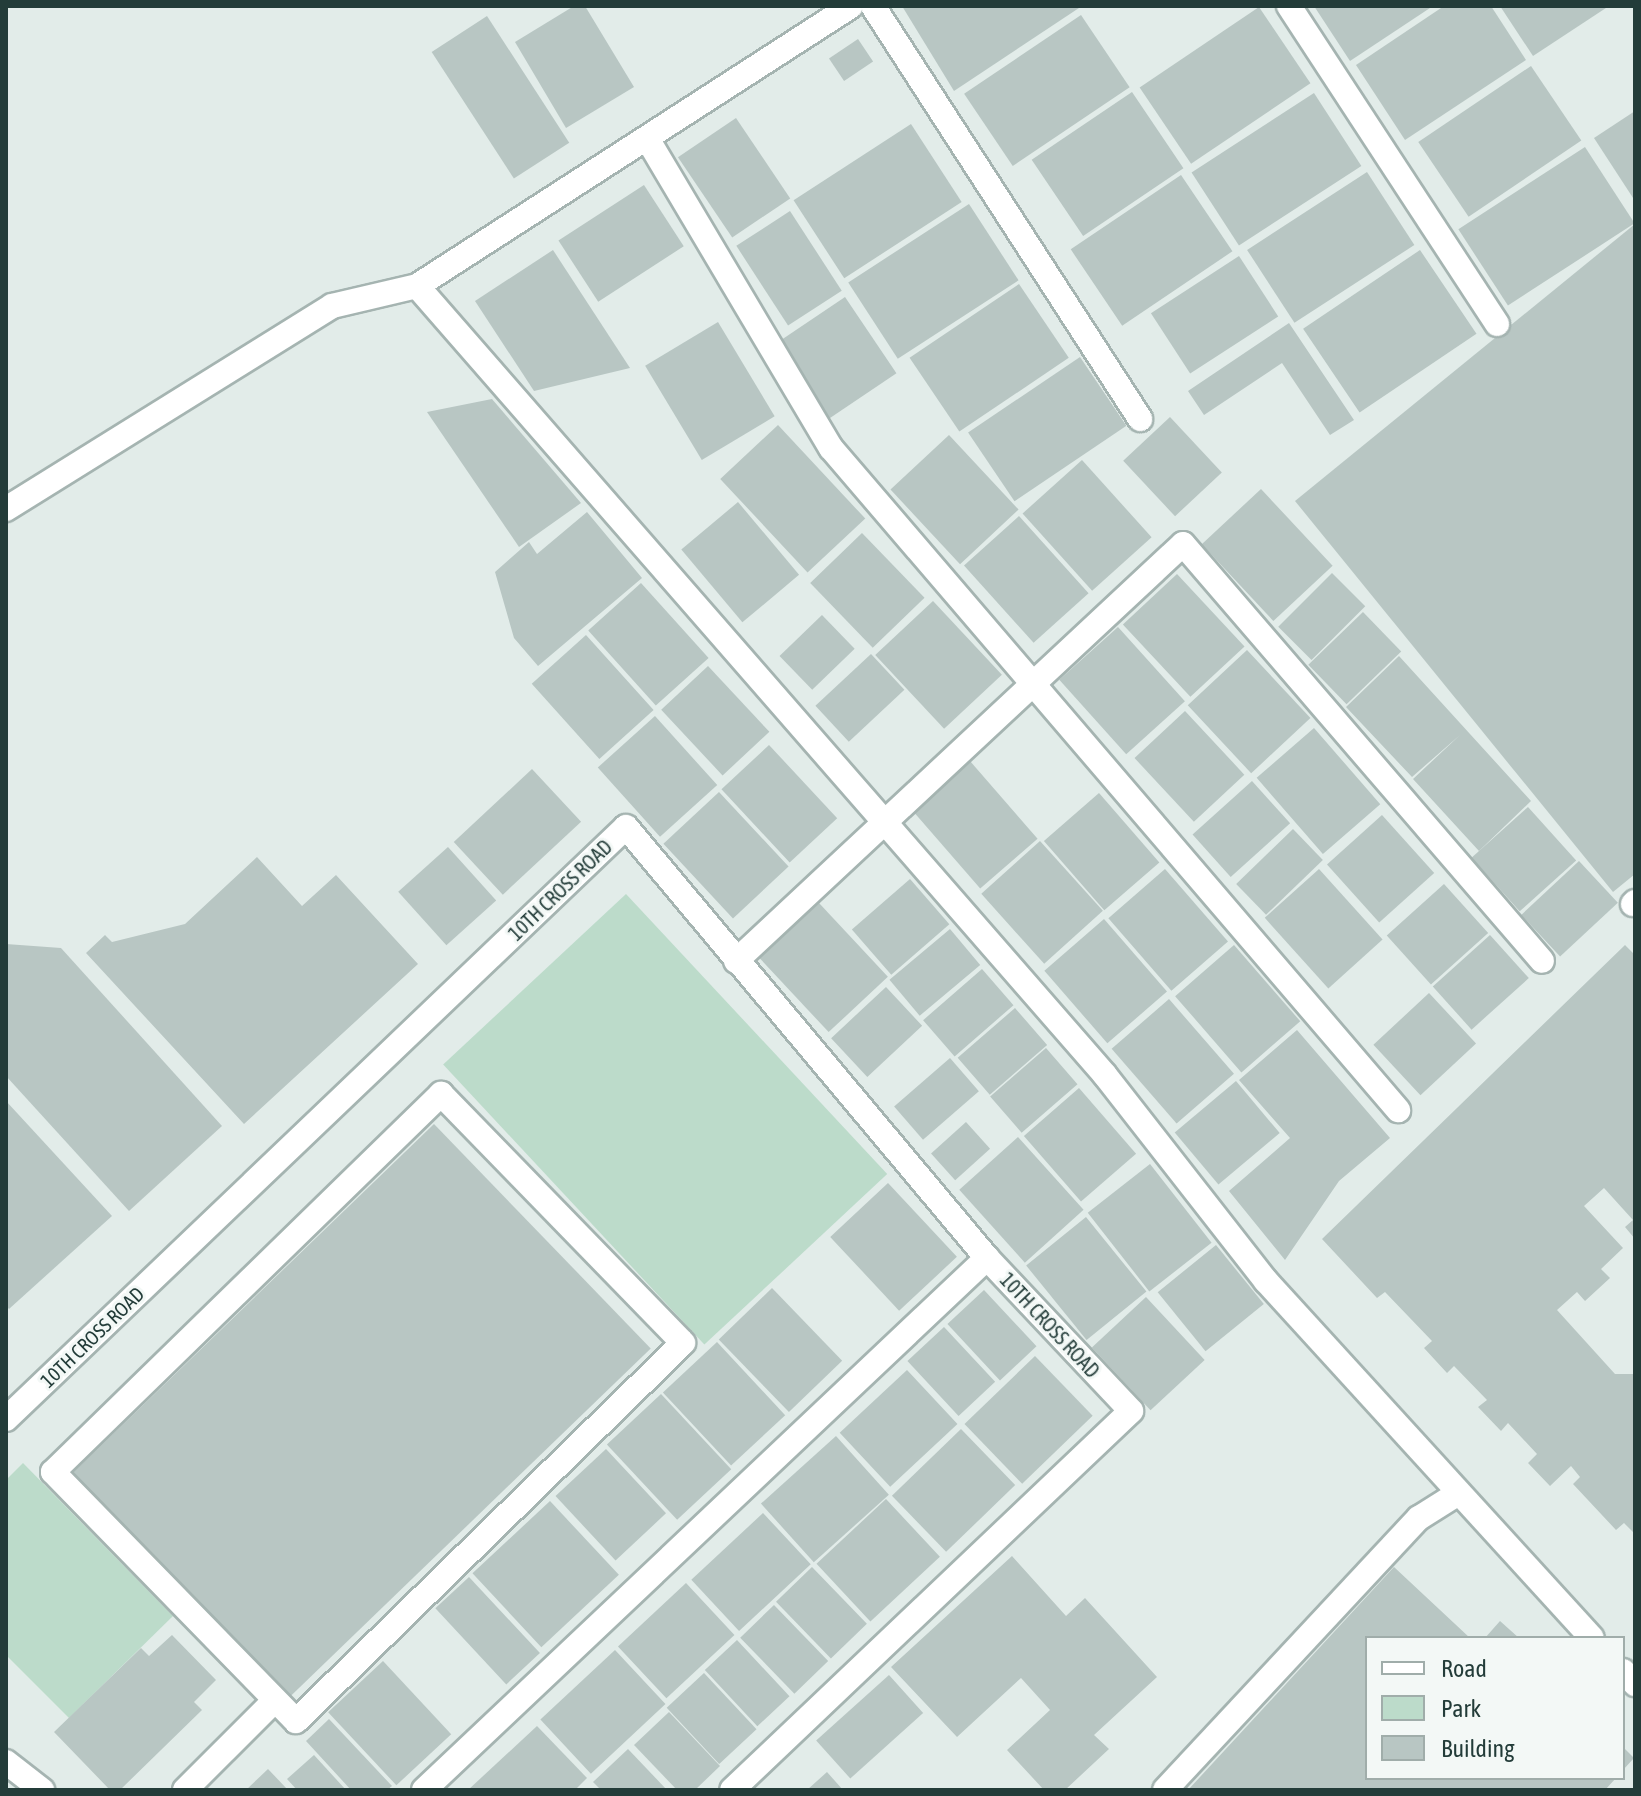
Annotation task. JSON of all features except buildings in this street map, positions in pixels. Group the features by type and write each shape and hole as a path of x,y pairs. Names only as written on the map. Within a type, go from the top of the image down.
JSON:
{"street":[{"path":"6,509 332,306 417,286 648,140 851,6"},
{"path":"873,6 1140,419"},
{"path":"1289,6 1497,324"},
{"path":"648,140 831,448 1398,1110"},
{"path":"417,286 1105,1075 1266,1281 1457,1494 1590,1636"},
{"path":"736,961 1030,683 1183,544 1542,961"},
{"name":"10TH CROSS ROAD","path":"8,1415 626,827 987,1258 1131,1411 732,1790"},
{"path":"441,1094 683,1343 296,1721 275,1700 53,1472 441,1094"},
{"path":"424,1790 987,1258"},
{"path":"1165,1790 1419,1518 1457,1494"},
{"path":"185,1790 275,1700"},
{"path":"6,1762 42,1790"}],"green space":[{"path":"626,894 887,1174 704,1345 443,1064"},
{"path":"23,1463 173,1616 69,1718 6,1655 6,1480"}]}
